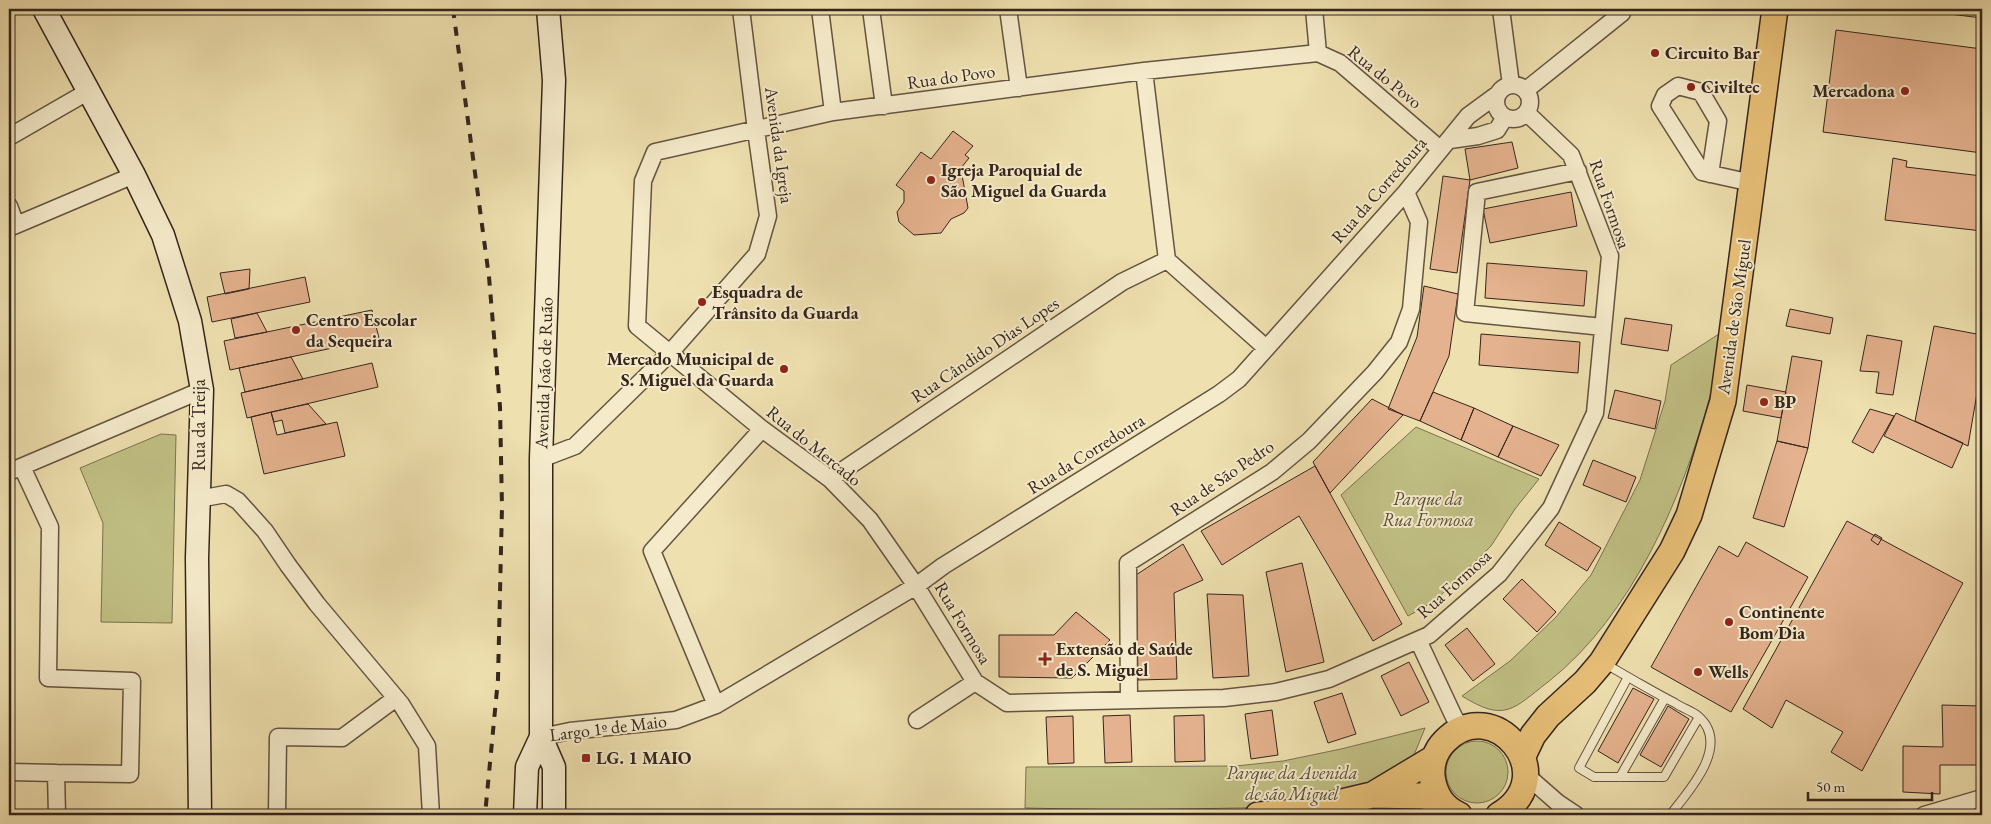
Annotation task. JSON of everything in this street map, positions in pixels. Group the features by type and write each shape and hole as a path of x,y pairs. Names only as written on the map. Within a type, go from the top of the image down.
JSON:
{"main road":[{"name":"Rua da Treija","path":"44,9 134,176 163,235 190,321 202,390 198,499 197,634 200,815"},
{"name":"Avenida João de Ruão","path":"540,737 541,459 554,80 548,9"},
{"name":"Avenida de São Miguel","path":"1510,813 1521,794 1524,766 1534,735 1548,716 1585,682 1602,662 1672,551 1689,515 1724,401 1774,9"},
{"name":"Avenida de São Miguel","path":"1500,731 1518,725 1540,706 1589,659 1636,608"},
{"path":"1459,815 1446,807 1439,798 1432,779 1434,758 1440,746 1450,736 1462,729 1475,726 1488,727 1500,731 1514,742 1524,766"},
{"name":"Largo 1º de Maio","path":"525,815 527,767 540,737"},
{"name":"Largo 1º de Maio","path":"540,737 554,767 554,815"},
{"path":"1372,795 1434,758"},
{"path":"1258,815 1300,812 1372,795 1439,798"}],"street":[{"name":"Avenida da Igreja","path":"541,459 575,446 669,354 758,254 768,216 741,9"},
{"path":"820,9 833,112"},
{"path":"870,9 884,106"},
{"path":"1008,9 1019,88"},
{"path":"1314,9 1318,53"},
{"path":"1501,9 1512,90"},
{"name":"Rua da Corredoura","path":"676,720 716,705 916,586 943,566 1219,394 1239,379 1406,192 1468,116 1512,90 1622,13 1623,9"},
{"name":"Rua do Povo","path":"669,354 637,326 644,181 655,152 833,112 1144,71 1318,53 1340,63 1445,145"},
{"path":"1144,71 1167,260 1266,348"},
{"path":"1710,174 1718,121 1701,92 1678,86 1665,95 1660,106 1702,172 1710,174 1752,183"},
{"path":"1512,90 1531,99 1527,113 1517,119 1505,117 1501,114 1496,104 1512,90"},
{"path":"9,137 89,91"},
{"name":"Rua Formosa","path":"916,586 974,682 1008,703 1224,698 1276,692 1329,679 1429,635 1499,574 1551,508 1595,413 1610,256 1571,155 1527,113"},
{"name":"Rua da Corredoura","path":"1445,145 1497,130 1505,117"},
{"path":"1578,171 1477,192 1465,313 1603,327"},
{"path":"9,206 12,226 134,176"},
{"name":"Rua de São Pedro","path":"1129,700 1128,562 1272,472 1309,441 1375,372 1399,342 1411,308 1419,222 1406,192"},
{"name":"Rua Cândido Dias Lopes","path":"830,479 1122,282 1167,260"},
{"name":"Rua do Mercado","path":"669,354 762,429 830,479 870,520 916,586"},
{"path":"9,772 130,774 132,681 48,678 50,527 15,470 202,390"},
{"path":"716,705 652,550 762,429"},
{"path":"198,499 226,494 238,501 266,531 288,566 317,604 396,698 428,746 431,815"},
{"path":"1418,640 1454,717 1462,729"},
{"name":"Rua Formosa","path":"917,720 974,682"},
{"path":"277,815 278,737 342,738 396,698"},
{"name":"Largo 1º de Maio","path":"540,737 570,731 676,720"},
{"path":"1524,766 1558,803 1576,815"},
{"path":"56,773 57,815"},
{"path":"1924,815 1982,798"}],"lane":[{"path":"1602,662 1699,717 1709,732 1711,745 1708,759 1697,780 1670,815"},
{"path":"1628,677 1579,768 1594,777 1664,777 1699,717"},
{"path":"1620,777 1665,698"}],"green space":[{"path":"1722,332 1710,396 1685,474 1650,552 1629,589 1605,624 1578,655 1548,682 1517,705 1499,711 1489,709 1462,696 1510,661 1556,617 1591,575 1640,480 1665,401 1671,365"},
{"name":"Parque da Rua Formosa","path":"1416,427 1539,479 1515,509 1491,546 1435,601 1408,616 1341,495"},
{"path":"161,434 176,435 172,623 101,622 103,523 80,468"},
{"name":"Parque da Avenida de são Miguel","path":"1425,728 1414,755 1408,763 1379,784 1296,807 1124,810 1025,808 1026,767 1236,766 1283,761"},
{"path":"1471,741 1483,741 1499,750 1506,760 1508,772 1506,784 1499,794 1483,803 1471,803 1460,798 1451,789 1446,778 1446,766 1451,755 1460,746"}],"building":[{"path":"1910,9 1942,9 1941,13"},
{"path":"1942,9 1982,9 1982,18 1941,13"},
{"name":"Mercadona","path":"1836,30 1982,49 1982,153 1823,132"},
{"name":"Igreja Paroquial de São Miguel da Guarda","path":"953,131 973,146 965,155 969,158 961,168 965,171 962,175 968,208 964,213 951,219 941,233 914,235 899,222 897,212 904,202 904,191 896,185 921,152 931,159"},
{"path":"1512,142 1518,168 1470,180 1465,149"},
{"path":"1893,158 1907,161 1906,167 1982,176 1982,231 1885,220"},
{"path":"1443,176 1470,180 1457,273 1430,269"},
{"path":"1571,192 1577,226 1490,243 1483,209"},
{"path":"1487,263 1587,271 1584,306 1485,298"},
{"path":"250,269 249,289 225,294 220,273"},
{"path":"305,277 310,302 212,322 207,297"},
{"path":"1424,286 1458,294 1449,356 1420,421 1388,409 1417,337"},
{"path":"1790,309 1833,318 1830,334 1786,326"},
{"path":"372,310 379,338 230,370 224,341"},
{"path":"257,313 267,332 235,338 231,319"},
{"path":"1625,318 1672,325 1668,351 1621,344"},
{"path":"1934,326 1982,335 1982,364 1968,446 1915,421"},
{"path":"1481,334 1580,342 1578,373 1479,365"},
{"path":"1867,335 1902,341 1893,395 1876,393 1879,372 1860,371"},
{"path":"1792,356 1822,361 1808,448 1777,441"},
{"path":"291,357 303,379 245,392 239,368"},
{"path":"372,363 378,387 247,418 241,393"},
{"name":"BP","path":"1747,385 1786,392 1781,418 1743,411"},
{"path":"1615,390 1661,401 1655,429 1608,418"},
{"path":"1433,392 1474,408 1461,440 1420,421"},
{"path":"1372,399 1403,415 1330,493 1313,462"},
{"path":"308,404 326,424 285,433 282,420 274,422 271,412"},
{"path":"1474,408 1513,426 1498,457 1461,440"},
{"path":"1870,409 1894,416 1873,453 1852,442"},
{"path":"271,412 277,435 337,422 345,456 264,474 251,417"},
{"path":"1896,413 1963,443 1952,468 1884,436"},
{"path":"1513,426 1559,445 1541,476 1498,457"},
{"path":"1777,441 1808,448 1784,527 1753,518"},
{"path":"1593,460 1636,477 1626,502 1583,485"},
{"path":"1315,466 1402,624 1373,641 1299,516 1222,565 1201,531"},
{"path":"1847,521 1963,583 1862,771 1831,752 1843,732 1786,700 1772,728 1743,709"},
{"path":"1559,522 1601,548 1587,571 1545,545"},
{"path":"1875,534 1882,538 1878,545 1871,540"},
{"name":"Continente Bom Dia","path":"1746,542 1808,577 1731,712 1651,667 1719,546 1738,557"},
{"path":"1183,544 1203,580 1174,593 1177,679 1138,680 1136,575"},
{"path":"1302,563 1324,662 1286,672 1266,572"},
{"path":"1522,579 1556,612 1537,632 1503,599"},
{"path":"1207,594 1243,595 1249,676 1213,678"},
{"name":"Extensão de Saúde de S. Miguel","path":"1076,612 1110,640 1072,678 999,677 999,635 1054,635"},
{"path":"1467,628 1495,664 1473,681 1445,645"},
{"path":"1409,662 1429,702 1401,716 1381,676"},
{"path":"1633,688 1654,699 1618,763 1598,751"},
{"path":"1342,693 1356,734 1328,743 1314,702"},
{"path":"1942,705 1982,706 1982,765 1940,765 1940,794 1903,792 1903,746 1943,747"},
{"path":"1668,706 1689,719 1661,767 1640,755"},
{"path":"1272,710 1278,755 1251,759 1245,714"},
{"path":"1130,715 1132,762 1105,763 1103,716"},
{"path":"1204,715 1205,761 1175,762 1174,716"},
{"path":"1073,716 1074,763 1048,764 1046,717"}],"railway":[{"path":"453,9 489,277 500,407 502,507 498,679 485,815"}],"place":[{"name":"Circuito Bar","path":"1655,53"},
{"name":"Civiltec","path":"1691,87"},
{"name":"Mercadona","path":"1905,91"},
{"name":"Igreja Paroquial de São Miguel da Guarda","path":"931,180"},
{"name":"Esquadra de Trânsito da Guarda","path":"702,302"},
{"name":"Centro Escolar da Sequeira","path":"296,330"},
{"name":"Mercado Municipal de S. Miguel da Guarda","path":"784,369"},
{"name":"BP","path":"1764,402"},
{"name":"Continente Bom Dia","path":"1729,622"},
{"name":"Extensão de Saúde de S. Miguel","path":"1045,659"},
{"name":"Wells","path":"1698,672"},
{"name":"LG. 1 MAIO","path":"586,758"}]}
